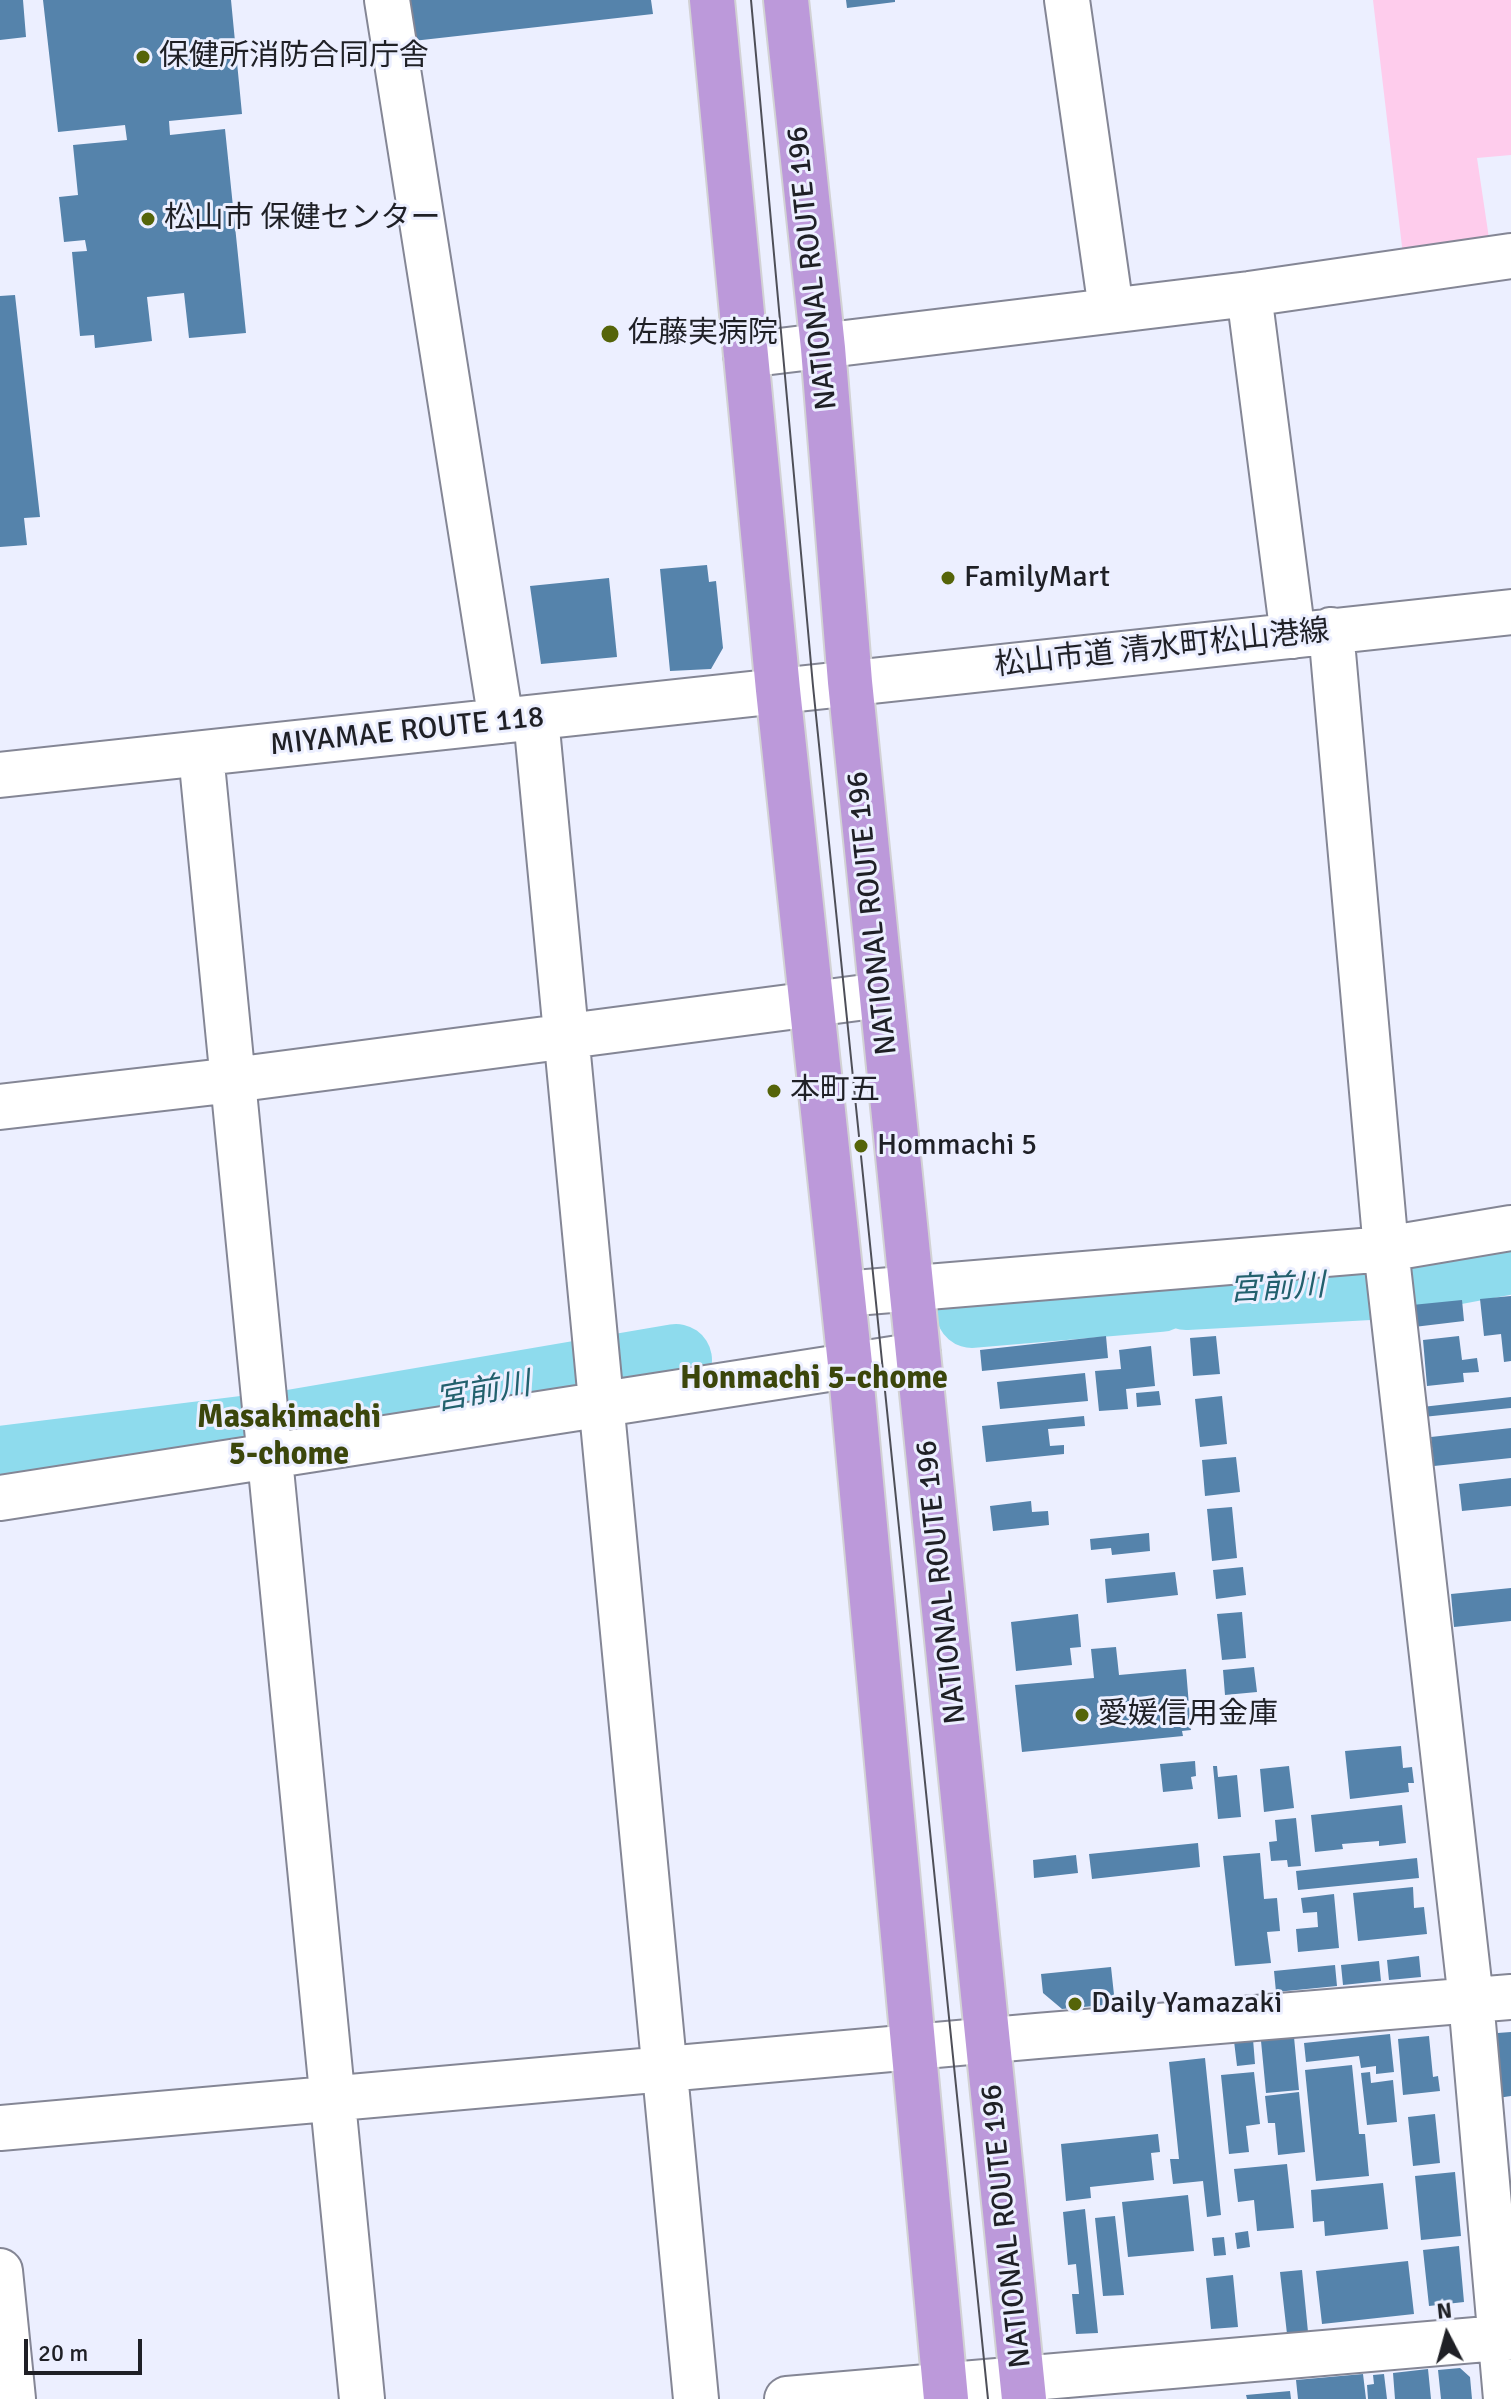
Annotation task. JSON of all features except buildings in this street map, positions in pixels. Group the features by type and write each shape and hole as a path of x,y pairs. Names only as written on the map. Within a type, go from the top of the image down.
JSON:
{"highway":[{"name":"NATIONAL ROUTE 196","path":"712,0 746,355 881,995 1023,2389"},
{"name":"NATIONAL ROUTE 196","path":"786,0 823,348 814,686 811,1002 850,1364 945,2392"}],"street":[{"path":"387,0 519,720 565,1035 696,2399"},
{"path":"1067,0 1111,309"},
{"path":"746,355 1249,294 1511,256"},
{"path":"1249,294 1312,633 1386,1249 1491,1999 1506,2399"},
{"name":"松山市道 清水町松山港線","path":"814,686 1511,612"},
{"name":"MIYAMAE ROUTE 118","path":"0,775 814,686"},
{"path":"201,754 362,2399"},
{"path":"0,1107 233,1080 881,995"},
{"path":"843,1294 1386,1249 1511,1228"},
{"path":"0,1498 918,1355"},
{"path":"0,2128 988,2040 1491,1999"},
{"path":"0,2271 13,2399"},
{"path":"787,2399 1023,2389 1505,2338"}],"shaded area":[{"path":"1373,0 1511,0 1511,155 1477,158 1490,245 1403,255"}],"waterway":[{"name":"宮前川","path":"1411,1277 1511,1258"},
{"name":"宮前川","path":"1186,1294 1369,1284"},
{"name":"宮前川","path":"972,1312 1160,1296"},
{"name":"宮前川","path":"290,1426 676,1360"},
{"name":"宮前川","path":"0,1462 251,1431"}],"tram line":[{"path":"751,0 813,686 988,2399"}],"place":[{"name":"保健所消防合同庁舎","path":"143,57"},
{"name":"松山市 保健センター","path":"148,219"},
{"name":"佐藤実病院","path":"610,334"},
{"name":"FamilyMart","path":"948,578"},
{"name":"本町五","path":"774,1091"},
{"name":"Hommachi 5","path":"861,1146"},
{"name":"愛媛信用金庫","path":"1082,1715"},
{"name":"Daily Yamazaki","path":"1075,2004"}],"district":[{"name":"Honmachi 5-chome","path":"814,1380"},
{"name":"Masakimachi 5-chome","path":"289,1438"}]}
